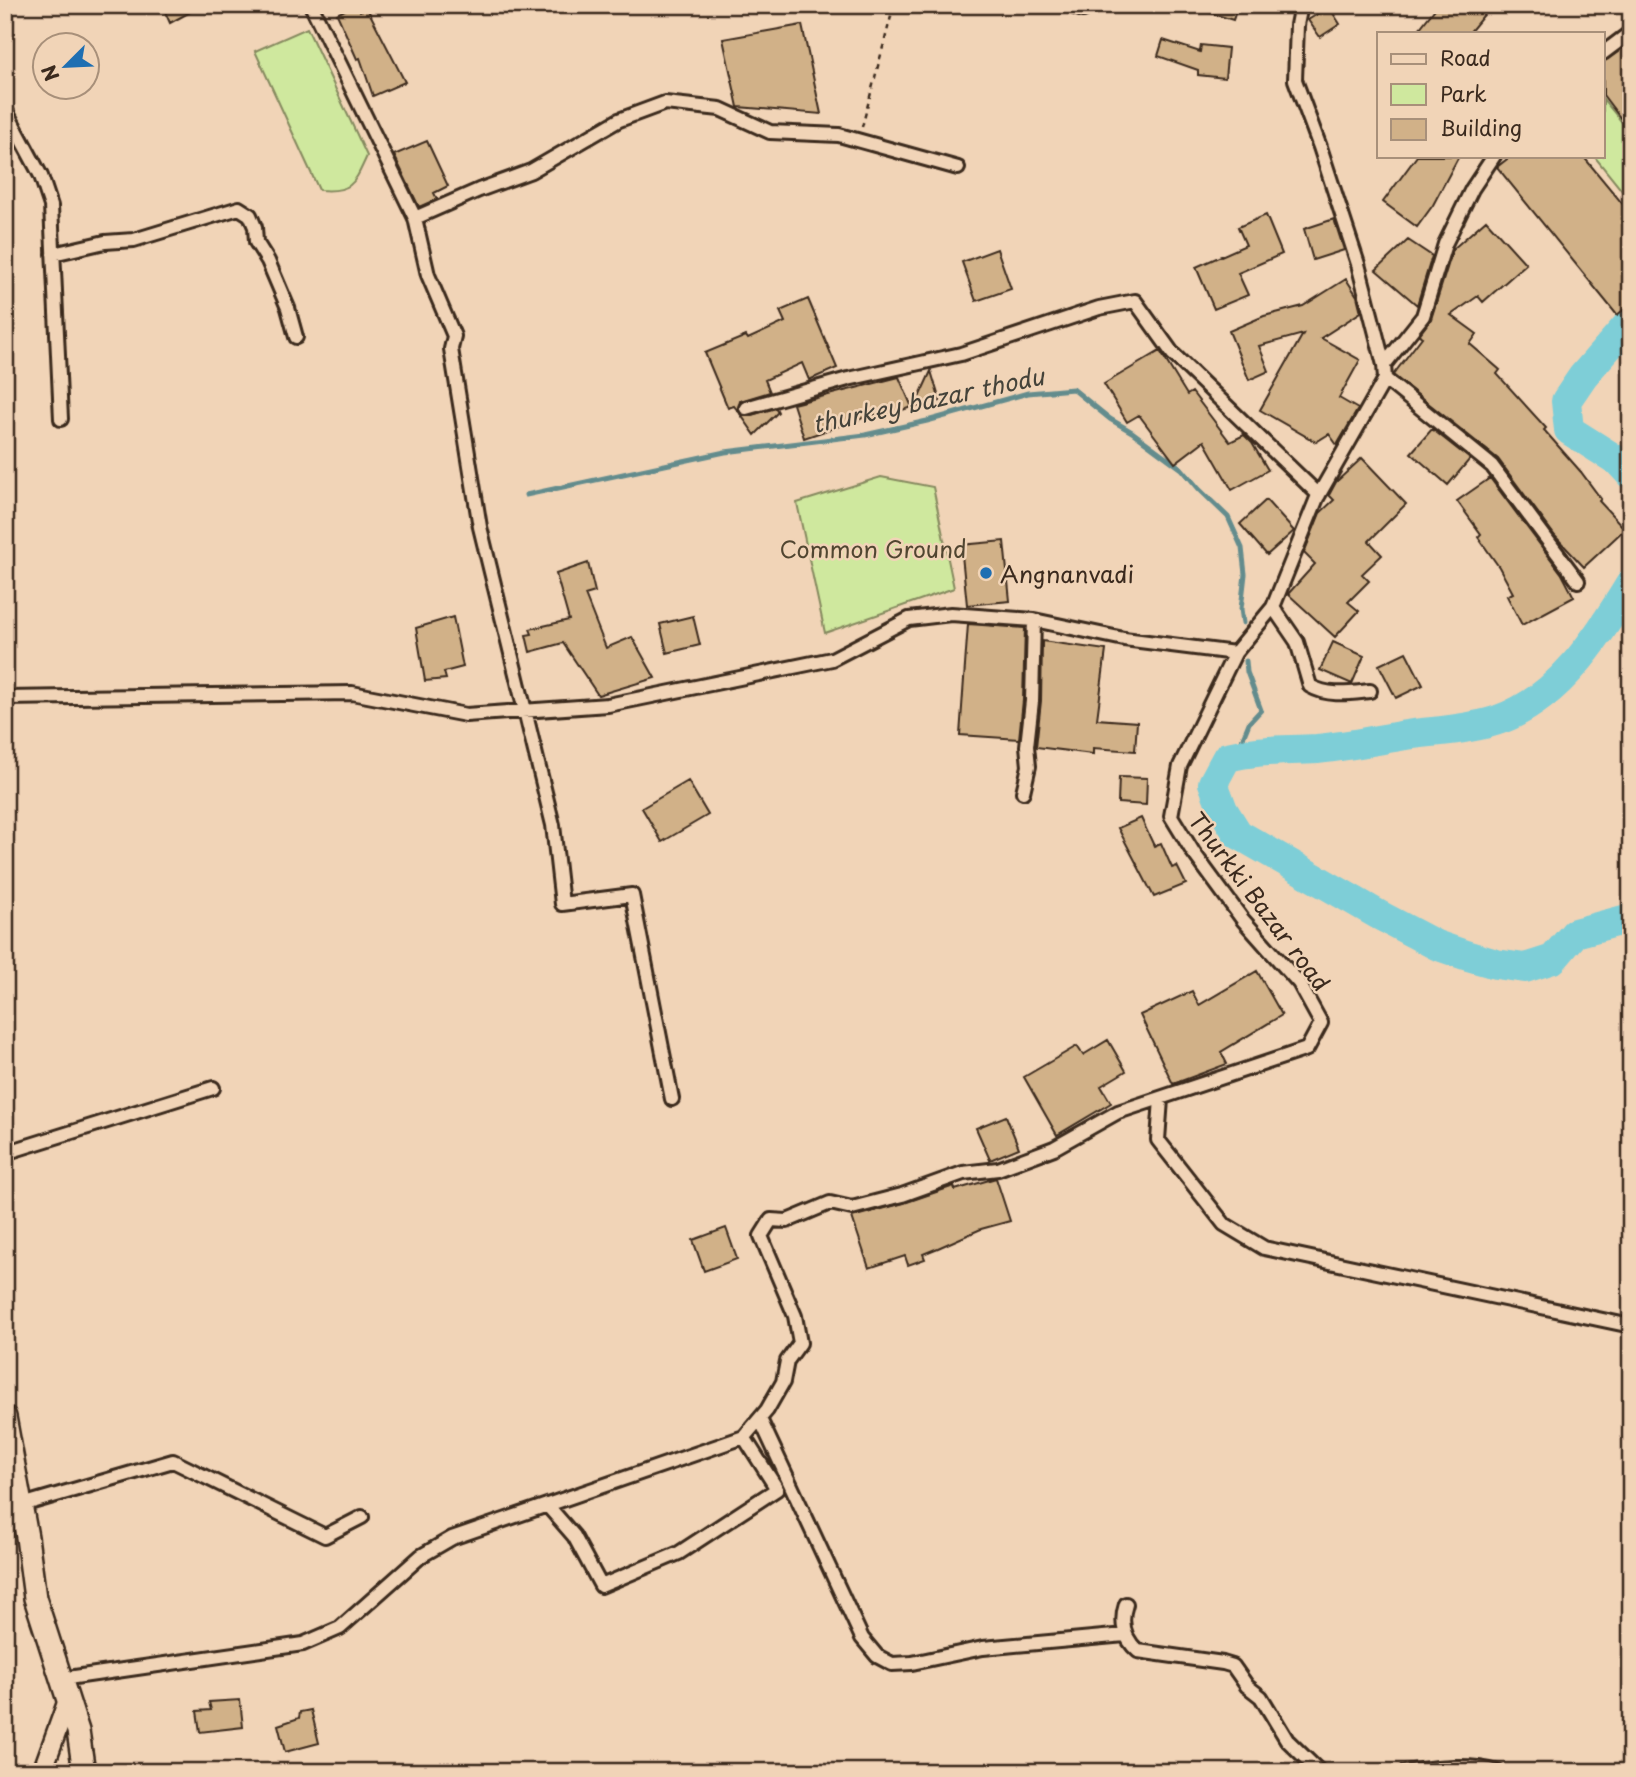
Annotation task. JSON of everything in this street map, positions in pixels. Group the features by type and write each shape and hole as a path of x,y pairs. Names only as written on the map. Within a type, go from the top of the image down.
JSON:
{"main road":[{"path":"5,1418 22,1505 35,1598 78,1731 84,1772"},
{"path":"42,1772 68,1700"}],"street":[{"path":"312,5 415,218 428,275 454,336 452,349 480,527 553,825 562,904 632,895 672,1100"},
{"path":"1069,5 1083,10 1093,5"},
{"path":"1301,5 1297,24 1295,80 1358,264 1384,365 1385,379 1492,466 1578,581"},
{"path":"1604,52 1631,32"},
{"path":"415,218 531,171 620,120 665,103 720,109 770,132 839,135 958,168"},
{"path":"5,108 41,176 51,206 61,419"},
{"path":"1384,365 1423,316 1445,244 1472,189 1493,158"},
{"path":"53,254 105,242 134,240 239,208 250,215 255,227 256,242 268,261 288,308 296,337"},
{"path":"746,408 848,379 961,354 1098,308 1135,301 1173,354 1319,495"},
{"name":"Thurkki Bazar road","path":"1161,1099 1307,1049 1321,1023 1299,983 1244,920 1193,852 1171,816 1180,766 1235,653 1273,607 1319,495 1385,379"},
{"path":"1273,607 1297,642 1310,686 1339,694 1370,691"},
{"path":"5,698 352,693 466,715 608,705 832,659 909,619 951,614 1034,620 1124,639 1235,653"},
{"path":"1023,792 1029,766 1027,746 1032,701 1034,620"},
{"path":"5,1153 213,1087"},
{"path":"61,1679 303,1644 340,1628 421,1556 452,1538 744,1437 760,1419 783,1382 786,1361 800,1343 795,1316 761,1236 771,1220 787,1221 830,1203 852,1208 902,1195 962,1173 998,1169 1054,1148 1118,1112 1161,1099 1158,1140 1224,1224 1264,1248 1631,1326"},
{"path":"760,1419 862,1638 877,1656 892,1664 912,1663 983,1648 1125,1635"},
{"path":"547,1505 574,1536 601,1586 679,1553 777,1489 744,1437"},
{"path":"22,1505 173,1461 326,1536 362,1517"},
{"path":"1126,1604 1123,1612 1125,1635 1138,1651 1233,1666 1247,1686 1261,1697 1287,1740 1321,1772"},
{"path":"1405,1772 1458,1767 1485,1768 1498,1772"}],"path":[{"path":"858,141 894,5"}],"green space":[{"path":"307,28 367,156 355,180 339,190 319,190 255,51"},
{"path":"1604,100 1631,133 1631,202 1596,158 1604,158"},
{"name":"Common Ground","path":"881,477 933,487 954,588 825,633 797,503"}],"building":[{"path":"162,5 203,5 170,23"},
{"path":"358,5 360,11 367,8 405,82 373,96 360,58 357,59 337,14"},
{"path":"1195,5 1238,5 1233,20 1195,8"},
{"path":"1438,5 1492,5 1470,32 1417,32"},
{"path":"1329,7 1340,24 1320,37 1308,20"},
{"path":"802,25 821,114 738,107 723,39"},
{"path":"1163,40 1200,52 1201,45 1228,48 1225,78 1198,75 1198,70 1158,56"},
{"path":"1631,43 1631,132 1604,96 1604,61"},
{"path":"427,141 448,186 434,193 437,199 419,207 394,155"},
{"path":"1416,158 1458,158 1433,205 1417,227 1383,202"},
{"path":"1508,158 1585,158 1631,214 1631,304 1617,315 1497,167"},
{"path":"1266,215 1282,254 1238,273 1248,295 1214,309 1196,267 1246,245 1238,227"},
{"path":"1334,219 1344,250 1313,260 1304,229"},
{"path":"1486,220 1526,264 1483,302 1478,296 1451,315 1477,334 1470,344 1500,370 1497,374 1546,428 1544,430 1601,499 1599,501 1625,529 1584,567 1555,536 1498,459 1393,375 1422,337 1419,335 1431,319 1453,249"},
{"path":"1408,240 1432,256 1417,305 1376,270"},
{"path":"997,249 1011,289 976,301 962,262"},
{"path":"1346,279 1357,296 1361,312 1321,338 1360,360 1339,398 1358,409 1337,445 1329,434 1316,442 1260,410 1303,334 1259,346 1269,371 1249,380 1229,331 1264,316 1303,306"},
{"path":"808,299 837,368 809,380 802,363 765,380 770,392 740,401 738,411 734,406 728,408 705,353 746,336 748,339 785,322 780,311"},
{"path":"1160,351 1187,395 1192,392 1230,442 1244,435 1268,470 1232,490 1204,441 1175,463 1139,415 1127,422 1104,384"},
{"path":"931,371 940,401 914,408 921,393"},
{"path":"899,377 912,407 877,418 875,414 804,438 793,404"},
{"path":"776,408 778,412 755,435 741,415 748,416"},
{"path":"1432,429 1470,459 1448,485 1411,453"},
{"path":"1362,458 1406,504 1369,541 1382,555 1362,574 1369,581 1348,602 1359,611 1335,637 1288,594 1315,564 1304,553 1320,513 1334,500 1329,495 1336,482"},
{"path":"1490,478 1562,574 1574,597 1522,625 1507,596 1513,593 1478,537 1481,534 1457,501"},
{"path":"1266,500 1294,531 1267,555 1240,524"},
{"name":"Angnanvadi","path":"1004,541 1010,601 967,605 961,545"},
{"path":"588,563 595,592 585,595 606,648 632,637 655,678 598,695 563,643 530,652 526,635 532,634 530,629 569,620 556,574"},
{"path":"693,616 700,645 667,653 660,624"},
{"path":"453,617 463,667 444,672 446,679 425,681 416,628"},
{"path":"968,624 1025,628 1019,739 960,735"},
{"path":"1042,641 1106,650 1097,719 1137,722 1135,751 1093,748 1093,754 1036,747 1041,701"},
{"path":"1333,642 1364,656 1352,684 1320,670"},
{"path":"1406,652 1423,685 1396,698 1379,665"},
{"path":"1119,777 1147,778 1146,805 1118,803"},
{"path":"688,781 708,815 662,842 642,808"},
{"path":"1141,818 1154,846 1161,843 1172,868 1177,866 1186,884 1154,897 1118,828"},
{"path":"1257,971 1282,1015 1221,1052 1227,1064 1173,1084 1140,1015 1192,991 1199,1005"},
{"path":"1108,1040 1126,1071 1101,1086 1111,1103 1057,1135 1024,1077 1077,1046 1083,1055"},
{"path":"1006,1116 1019,1148 990,1160 976,1128"},
{"path":"996,1178 1010,1221 981,1229 923,1254 925,1259 908,1265 905,1256 869,1268 852,1217 954,1186 955,1190"},
{"path":"726,1228 737,1259 704,1271 693,1240"},
{"path":"240,1700 243,1727 200,1732 197,1711 211,1710 209,1702"},
{"path":"311,1710 319,1743 285,1752 278,1725 299,1718 300,1712"}],"waterway":[{"path":"1631,321 1583,376 1566,401 1569,430 1618,461 1631,475"},
{"name":"thurkey bazar thodu","path":"526,495 725,452 865,435 1028,393 1073,389 1110,419 1182,469 1228,517 1242,548 1245,574 1241,609 1243,623"},
{"path":"1631,583 1591,645 1575,664 1557,683 1518,712 1495,721 1462,728 1328,748 1239,754 1227,757 1213,783 1223,810 1238,834 1379,915 1436,945 1465,955 1496,964 1525,968 1553,959 1575,933 1631,918"},
{"name":"thurkey bazar thodu","path":"1236,755 1249,723 1261,710 1247,672 1246,661"}],"place":[{"name":"Angnanvadi","path":"986,573"}]}
